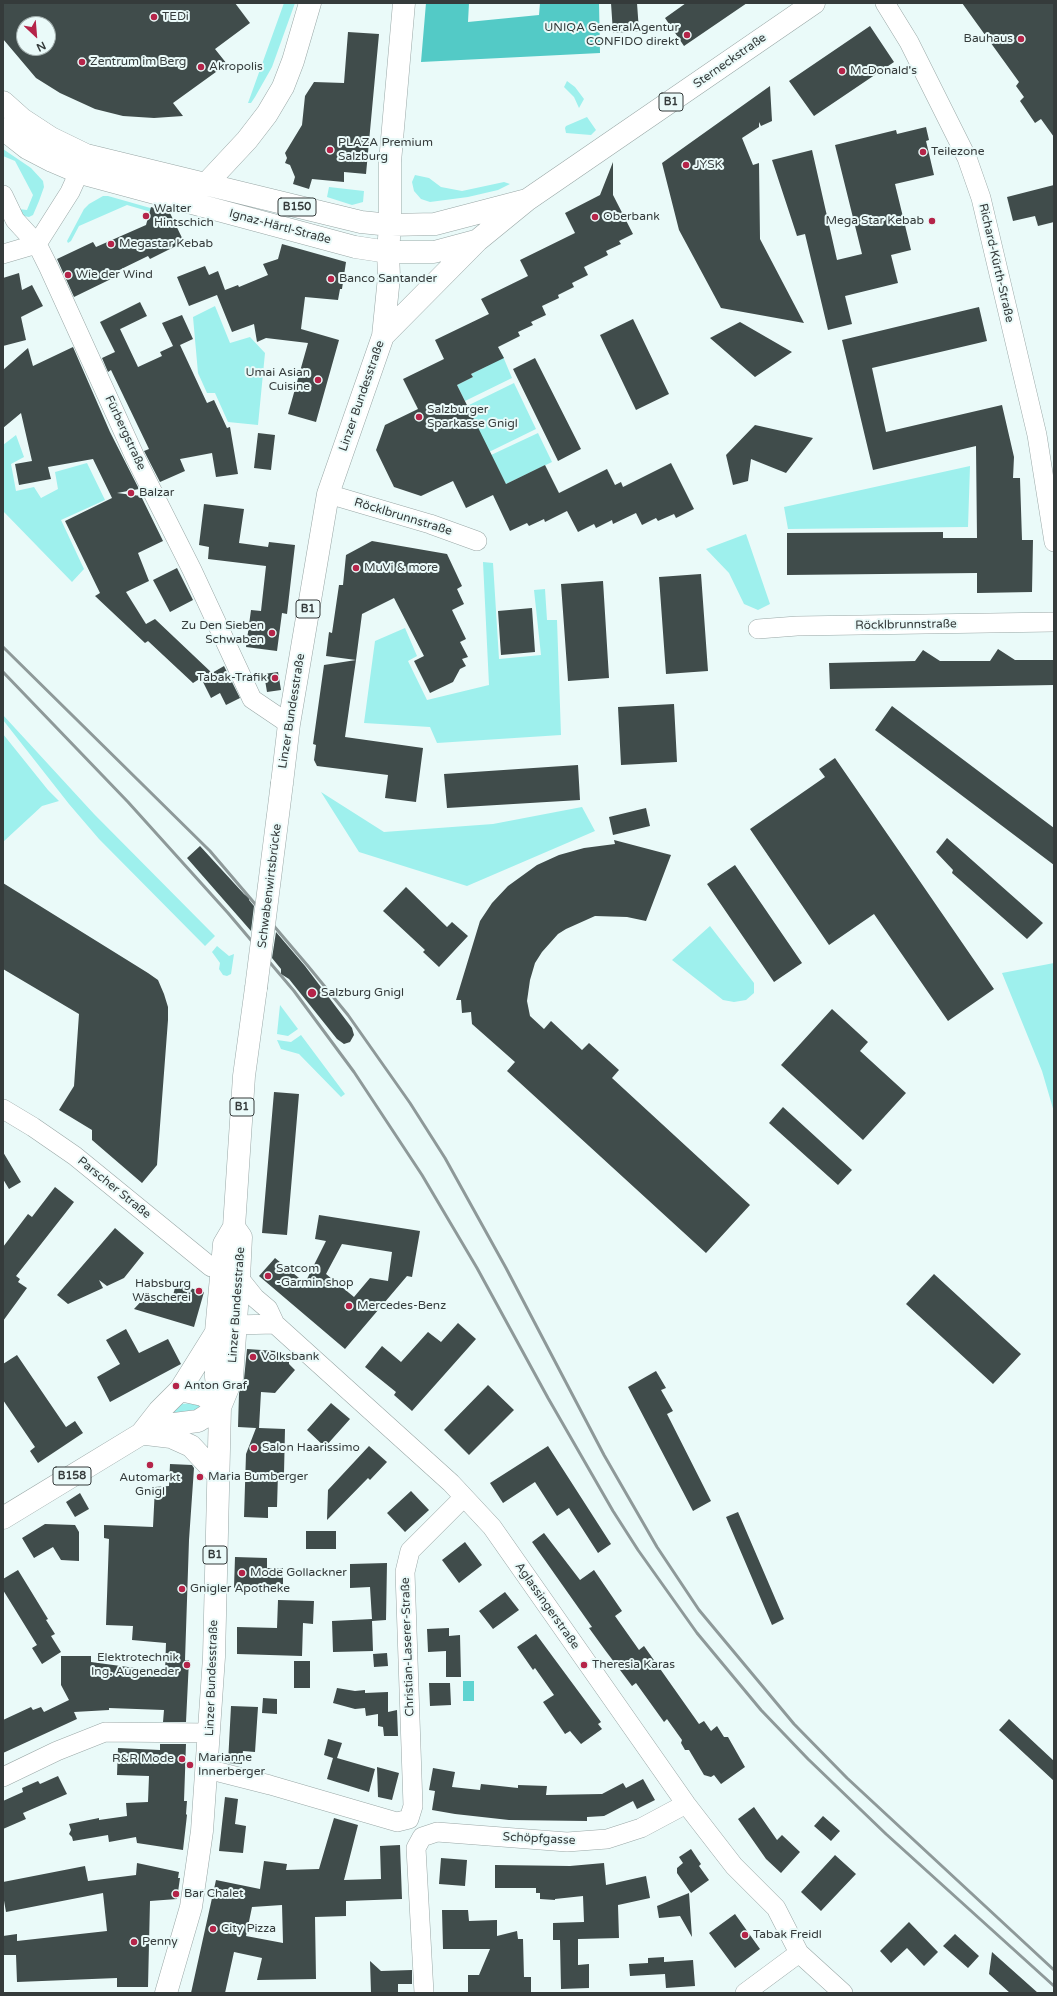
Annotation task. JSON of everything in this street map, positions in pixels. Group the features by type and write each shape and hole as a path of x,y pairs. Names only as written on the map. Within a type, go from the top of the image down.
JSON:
{"main road":[{"path":"205,185 247,140 267,114 283,87 293,61 310,3"},
{"name":"Linzer Bundesstraße","path":"282,783 289,724 328,494 383,336 389,277 388,252 390,225 390,162 404,3"},
{"name":"Sterneckstraße","path":"383,336 478,240 527,200 814,3"},
{"name":"B150","path":"3,102 22,119 51,138 83,164"},
{"name":"B150","path":"3,129 26,148 52,161 83,164"},
{"name":"Ignaz-Härtl-Straße","path":"83,164 205,185 354,220 390,225"},
{"name":"Ignaz-Härtl-Straße","path":"83,164 355,247 388,252"},
{"name":"Sterneckstraße","path":"390,225 435,224 527,200"},
{"name":"Sterneckstraße","path":"388,252 434,252 465,245 478,240"},
{"name":"Schwabenwirtsbrücke","path":"256,988 282,783"},
{"name":"Linzer Bundesstraße","path":"166,1993 191,1907 202,1831 210,1733 214,1657 217,1474 220,1407 232,1378 226,1329 231,1272 224,1244 234,1227 244,1076 256,988"},
{"name":"B158","path":"141,1434 159,1410 180,1390 226,1329"},
{"path":"180,1390 203,1395 220,1407"},
{"name":"B158","path":"3,1518 141,1434 166,1425 198,1421 220,1407"},
{"path":"141,1434 171,1437 191,1446 217,1474"}],"street":[{"name":"Richard-Kürth-Straße","path":"885,3 909,42 967,158 981,198 1037,435 1054,542"},
{"path":"3,254 37,244 83,164"},
{"name":"Fürbergstraße","path":"3,195 15,220 37,244 135,457 192,570 252,699 289,724"},
{"name":"Röcklbrunnstraße","path":"328,494 430,524 477,541"},
{"name":"Röcklbrunnstraße","path":"758,629 797,626 1054,622"},
{"name":"Parscher Straße","path":"3,1109 33,1127 75,1156 211,1267 231,1272"},
{"name":"Aglassingerstraße","path":"231,1272 255,1298 268,1309 275,1324 464,1497 492,1527 686,1804 734,1866 776,1908 799,1954 843,1993"},
{"path":"226,1329 275,1324"},
{"name":"Christian-Laserer-Straße","path":"207,1770 270,1785 397,1822 409,1819 414,1806 405,1572 410,1551 464,1497"},
{"path":"3,1777 57,1751 105,1732 210,1733"},
{"name":"Schöpfgasse","path":"424,1993 416,1848 422,1836 436,1832 567,1842 607,1838 641,1828 686,1804"},
{"path":"745,1993 799,1954"}],"shaded area":[{"path":"284,3 295,3 272,67 251,103 248,103"},
{"path":"426,3 469,3 468,22 539,15 540,3 599,3 600,53 421,62"},
{"path":"567,81 575,87 584,99 579,108 574,97 564,87"},
{"path":"587,117 596,130 591,135 566,133 566,126"},
{"path":"3,149 31,168 43,181 44,187 39,201 33,215 29,217 24,216 19,209 27,210 33,195 15,161 3,156"},
{"path":"415,175 429,178 441,187 462,191 504,182 510,184 498,190 468,197 430,202 421,199 414,191 412,182"},
{"path":"329,187 364,191 363,202 352,205 327,197"},
{"path":"103,196 108,196 161,211 151,212 127,205 79,226 71,241 68,243 67,241 84,209 89,204"},
{"path":"215,306 230,343 250,337 265,353 258,425 228,422 215,393 207,393 198,373 193,317"},
{"path":"502,354 512,378 465,401 457,385 473,377 471,374 487,366 485,362"},
{"path":"514,383 536,429 489,452 467,406"},
{"path":"538,433 552,462 506,484 491,455"},
{"path":"16,435 24,457 11,464 16,491 34,487 41,498 58,489 55,472 87,463 105,500 61,520 84,569 72,582 3,511 3,445"},
{"path":"970,466 968,527 788,529 784,507"},
{"path":"746,534 770,604 758,610 744,604 729,573 706,549"},
{"path":"483,562 493,563 499,659 541,655 534,590 545,589 547,620 557,620 561,735 437,743 430,727 364,723 375,641 405,628 417,656 408,661 427,700 489,685"},
{"path":"3,715 94,814 215,936 205,946 99,839 69,804 3,720"},
{"path":"3,734 48,790 59,801 42,806 3,842"},
{"path":"321,792 384,832 493,824 582,807 595,831 467,886 359,852"},
{"path":"710,926 754,983 754,993 746,1000 734,1002 723,1000 672,960"},
{"path":"217,946 229,956 234,954 231,974 227,976 223,975 219,969 220,963 212,952"},
{"path":"1054,963 1054,1112 1042,1071 1002,973"},
{"path":"280,1005 298,1029 288,1036 277,1034"},
{"path":"301,1035 345,1094 341,1097 299,1054 281,1049 277,1040 291,1042"},
{"path":"192,1403 202,1406 204,1409 163,1417 182,1404"},
{"path":"463,1681 474,1681 474,1701 463,1701"}],"building":[{"name":"Zentrum im Berg","path":"3,3 235,3 250,23 215,49 227,64 173,103 183,116 154,118 123,116 95,109 60,93 36,78 17,56 56,56 56,16 16,16 16,54 3,39"},
{"path":"611,3 637,3 639,31 613,33"},
{"path":"686,3 747,3 684,46 665,18"},
{"name":"Bauhaus","path":"962,3 1054,3 1054,137 1041,119 1035,123 1020,101 1024,97 1016,86 1019,82"},
{"name":"McDonald's","path":"870,26 894,62 814,116 789,81"},
{"path":"348,32 379,34 366,174 344,172 344,182 312,179 309,189 293,184 295,177 290,165 285,163 287,158 285,153 302,125 305,96 314,82 344,83"},
{"path":"770,86 772,121 761,126 759,122 759,127 742,138 753,165 759,163 760,239 804,323 721,308 679,230 662,163"},
{"path":"926,127 929,140 926,141 934,175 895,184 911,250 891,255 898,283 845,296 852,324 828,330 805,234 797,236 772,160 812,150 837,260 862,254 835,145 896,130 897,134"},
{"path":"613,162 613,195 633,234 619,241 621,244 606,251 608,255 584,267 588,275 572,283 574,287 558,295 559,298 542,306 546,315 531,322 533,325 518,332 520,336 498,347 504,358 471,374 473,377 457,385 506,484 545,465 559,493 607,469 615,485 621,482 623,487 671,463 694,509 676,518 674,514 658,521 656,518 642,525 636,513 613,524 612,520 596,528 594,524 578,532 567,511 545,522 544,519 529,526 527,523 510,531 493,495 466,508 453,481 421,496 394,487 376,450 385,425 418,409 403,379 444,359 435,340 489,314 481,299 528,276 520,260 575,233 565,213 600,195"},
{"path":"1054,185 1054,222 1038,226 1035,216 1013,221 1007,197"},
{"path":"151,207 170,213 184,242 150,259 148,256 109,275 111,279 74,297 57,259 93,242 96,247 146,225"},
{"path":"282,244 346,262 342,289 340,289 338,300 305,297 301,329 339,340 316,422 288,414 308,343 266,338 257,342 254,324 232,332 217,295 189,306 177,277 205,266 209,275 218,271 225,290 238,285 239,287 268,275 263,264 278,259"},
{"path":"19,273 22,290 32,285 43,306 21,317 26,340 3,346 3,278"},
{"path":"140,302 147,316 120,329 138,367 162,356 160,352 173,346 162,323 182,315 193,339 180,345 207,403 214,400 227,428 230,427 238,474 216,477 212,453 180,459 185,471 160,482 144,451 149,449 111,370 108,372 102,358 115,352 100,322"},
{"path":"979,307 987,341 872,368 886,432 1002,405 1014,457 1013,478 1020,478 1022,540 1033,540 1032,592 977,593 977,573 787,575 787,533 943,532 943,538 977,538 976,446 873,470 842,340"},
{"path":"633,319 669,394 636,410 600,335"},
{"path":"740,322 792,352 755,377 710,338"},
{"path":"73,347 110,432 139,489 117,493 141,496 163,541 138,553 149,581 126,592 146,624 155,619 212,673 224,666 240,698 226,705 220,693 211,698 201,678 193,683 148,641 145,643 95,596 100,593 65,521 112,498 93,459 48,467 51,479 19,485 15,464 32,461 21,413 3,428 3,370 28,348 33,366"},
{"path":"535,358 581,449 558,461 513,369"},
{"path":"755,425 813,438 786,473 751,459 748,481 733,485 726,455"},
{"path":"258,433 275,435 271,470 254,468"},
{"path":"204,504 244,509 239,543 268,547 269,542 295,545 287,614 282,613 277,651 246,647 251,610 261,611 266,566 208,559 209,547 199,545"},
{"path":"372,541 447,554 462,586 457,589 464,604 452,610 466,639 460,642 468,657 462,659 466,666 460,669 453,682 430,693 414,661 424,656 394,598 362,614 356,660 326,656 329,632 332,633 339,585 343,585 346,555"},
{"path":"177,568 193,600 170,612 153,580"},
{"path":"701,574 708,671 666,674 659,577"},
{"path":"603,581 609,678 568,681 561,584"},
{"path":"532,608 535,652 501,655 498,611"},
{"path":"998,649 1015,660 1054,660 1054,685 830,689 829,663 915,661 923,650 940,661 990,661"},
{"path":"356,660 345,737 423,748 416,802 385,798 388,775 317,766 314,760 316,745 313,744 324,665"},
{"path":"278,672 281,690 267,692 264,674"},
{"path":"674,704 677,762 621,765 618,707"},
{"path":"892,706 1054,828 1054,865 875,730"},
{"path":"835,758 994,989 948,1021 874,914 829,945 750,829 825,777 819,769"},
{"path":"578,765 580,800 447,808 444,774"},
{"path":"646,808 650,826 613,835 609,817"},
{"path":"947,838 1043,923 1027,939 952,873 953,870 936,852"},
{"path":"614,840 671,855 646,921 627,917 595,916 558,934 542,952 535,963 530,980 527,1001 530,1016 544,1029 551,1021 582,1050 589,1043 619,1070 612,1078 750,1205 706,1253 507,1071 515,1062 472,1024 471,1012 462,1013 461,1000 456,1000 480,921 492,903 508,886 537,865 559,855 584,848 615,844"},
{"path":"200,846 249,898 254,906 251,931 187,858"},
{"path":"735,865 802,963 774,982 707,884"},
{"path":"3,883 158,980 168,1007 168,1020 157,1165 142,1183 92,1140 92,1130 59,1110 74,1086 79,1014 3,969"},
{"path":"406,887 447,927 452,922 468,936 439,967 423,952 425,950 383,911"},
{"path":"276,932 305,966 352,1028 354,1035 350,1042 344,1044 337,1039 289,979 281,974 281,969 272,958"},
{"path":"832,1009 868,1042 860,1051 906,1093 863,1140 781,1065"},
{"path":"274,1092 299,1094 287,1235 262,1233"},
{"path":"783,1107 852,1170 838,1185 769,1123"},
{"path":"3,1152 21,1182 9,1189 3,1179"},
{"path":"55,1187 74,1202 16,1276 20,1279 18,1282 27,1288 3,1321 3,1247 28,1214 32,1217"},
{"path":"319,1215 420,1231 412,1277 407,1276 345,1349 259,1276 275,1258 305,1283 326,1241 315,1239","holes":["342,1244 392,1252 388,1281 370,1278 354,1297 326,1274"]},
{"path":"115,1228 144,1253 124,1278 107,1286 99,1280 103,1288 68,1304 57,1295"},
{"path":"934,1274 1021,1354 993,1384 906,1304"},
{"path":"176,1284 204,1292 194,1327 134,1309 146,1296 171,1303"},
{"path":"458,1323 476,1339 412,1411 394,1395 396,1392 365,1367 382,1346 401,1362 428,1332 441,1342"},
{"path":"126,1329 139,1353 168,1339 181,1364 110,1402 97,1377 120,1364 106,1340"},
{"path":"247,1349 276,1351 276,1357 289,1357 289,1364 295,1370 275,1393 261,1392 259,1428 285,1429 284,1473 278,1473 277,1507 268,1507 268,1518 244,1517 246,1454 256,1428 238,1427 239,1393 244,1379"},
{"path":"17,1355 66,1427 75,1421 83,1433 38,1463 30,1451 35,1447 3,1400 3,1364"},
{"path":"656,1371 666,1388 661,1390 673,1411 667,1414 711,1501 693,1511 628,1387"},
{"path":"488,1385 514,1410 469,1455 444,1430"},
{"path":"331,1403 350,1419 325,1447 307,1430"},
{"path":"369,1446 387,1462 370,1480 368,1478 327,1520 328,1490"},
{"path":"548,1446 611,1544 598,1553 569,1508 557,1516 535,1482 503,1503 490,1483"},
{"path":"170,1464 192,1465 194,1468 189,1540 185,1660 189,1660 186,1722 163,1722 164,1710 109,1708 109,1710 74,1712 77,1719 3,1753 3,1720 31,1707 33,1710 41,1707 44,1712 69,1700 61,1685 61,1656 91,1656 91,1662 165,1672 166,1643 132,1640 133,1626 106,1625 109,1539 104,1538 104,1525 153,1527 155,1487 169,1486"},
{"path":"411,1491 429,1510 405,1532 387,1513"},
{"path":"80,1493 89,1509 75,1517 66,1502"},
{"path":"738,1512 784,1619 772,1625 726,1517"},
{"path":"45,1524 75,1525 79,1532 79,1561 61,1560 53,1547 34,1558 22,1538"},
{"path":"306,1531 336,1531 336,1549 306,1549"},
{"path":"544,1533 580,1580 594,1570 622,1611 615,1616 639,1650 644,1646 699,1724 704,1721 711,1731 717,1726 724,1737 728,1737 745,1767 721,1784 714,1775 711,1777 704,1775 689,1750 685,1750 681,1743 682,1740 667,1719 664,1722 636,1683 632,1686 605,1650 589,1628 592,1627 532,1542"},
{"path":"465,1542 482,1565 459,1583 442,1560"},
{"path":"235,1557 267,1558 267,1568 283,1568 283,1590 234,1588"},
{"path":"387,1563 386,1620 372,1621 373,1651 333,1652 332,1621 372,1619 370,1587 350,1588 350,1564"},
{"path":"18,1570 48,1619 46,1620 55,1634 51,1636 61,1652 42,1664 32,1648 37,1645 3,1590 3,1579"},
{"path":"505,1592 519,1610 493,1629 479,1611"},
{"path":"278,1600 314,1601 313,1624 303,1623 302,1656 237,1654 237,1627 277,1628"},
{"path":"449,1628 449,1636 460,1635 461,1677 446,1677 446,1651 428,1652 427,1629"},
{"path":"536,1634 601,1722 598,1724 602,1729 581,1744 570,1731 565,1734 543,1702 554,1695 535,1668 533,1670 517,1647"},
{"path":"387,1653 388,1666 374,1667 373,1654"},
{"path":"294,1661 310,1661 310,1688 294,1688"},
{"path":"429,1683 450,1683 451,1705 430,1706"},
{"path":"337,1688 355,1691 365,1690 365,1693 388,1692 388,1712 397,1710 398,1736 384,1736 383,1727 378,1726 378,1714 366,1716 365,1708 355,1709 333,1703"},
{"path":"263,1698 277,1699 277,1714 262,1713"},
{"path":"231,1706 258,1707 255,1752 243,1751 242,1764 228,1763"},
{"path":"1009,1719 1054,1761 1054,1781 999,1730"},
{"path":"328,1739 342,1743 337,1758 375,1769 369,1792 327,1779 333,1758 324,1755"},
{"path":"160,1744 186,1744 184,1801 187,1801 187,1815 183,1850 137,1843 136,1837 109,1842 108,1835 73,1841 69,1834 71,1830 69,1824 99,1818 99,1820 127,1816 126,1803 148,1802 149,1776 117,1775 118,1748 160,1750"},
{"path":"377,1767 399,1773 392,1800 378,1797"},
{"path":"433,1768 455,1772 452,1787 480,1790 481,1784 518,1788 518,1785 547,1786 546,1795 602,1794 623,1783 626,1788 643,1779 655,1800 637,1809 633,1801 604,1816 587,1817 587,1821 509,1820 455,1814 432,1810 435,1791 429,1790"},
{"path":"58,1776 67,1794 23,1813 26,1819 3,1829 3,1801 23,1792 22,1788 38,1781 40,1784"},
{"path":"225,1797 238,1799 235,1824 246,1826 243,1853 219,1851"},
{"path":"754,1807 777,1840 782,1835 800,1852 781,1873 766,1859 738,1819"},
{"path":"823,1816 840,1831 831,1841 814,1826"},
{"path":"334,1818 358,1825 344,1880 381,1879 380,1846 400,1845 402,1899 346,1901 346,1916 315,1917 316,1979 257,1980 262,1958 234,1952 225,1993 191,1993 216,1880 260,1889 264,1861 287,1864 286,1870 319,1869","holes":["282,1905 283,1943 246,1936 252,1907"]},
{"path":"691,1849 701,1864 699,1866 709,1880 691,1893 677,1873 677,1868 683,1863 679,1857"},
{"path":"835,1855 856,1874 821,1911 801,1892"},
{"path":"441,1858 467,1860 465,1886 439,1884"},
{"path":"137,1863 179,1872 178,1878 180,1878 177,1899 150,1901 148,1987 117,1987 117,1978 17,1982 16,1955 3,1955 3,1936 17,1934 17,1941 107,1931 103,1893 6,1912 3,1895 3,1882 85,1866 88,1881 136,1875"},
{"path":"604,1863 606,1885 646,1876 650,1898 618,1905 619,1938 578,1939 578,1965 589,1964 589,1988 561,1989 560,1940 553,1940 553,1923 584,1922 583,1896 555,1900 540,1899 540,1893 536,1893 536,1888 495,1888 495,1865 570,1866"},
{"path":"689,1893 692,1937 680,1916 659,1918 657,1906"},
{"path":"442,1910 468,1910 469,1921 497,1920 497,1936 517,1931 518,1939 523,1939 524,1977 531,1977 531,1993 468,1993 468,1975 479,1975 490,1949 443,1949"},
{"path":"735,1914 760,1949 735,1968 709,1933"},
{"path":"909,1922 938,1952 924,1966 907,1948 891,1963 880,1951"},
{"path":"955,1934 979,1956 968,1968 943,1946"},
{"path":"992,1952 1038,1993 1010,1993 989,1974"},
{"path":"664,1957 664,1962 693,1960 695,1986 666,1988 665,1974 630,1976 629,1964 648,1963 648,1958"},
{"path":"370,1961 381,1971 412,1970 412,1984 398,1984 398,1992 371,1993"}],"railway":[{"path":"3,647 210,851 348,1015 410,1103 445,1158 506,1268 604,1455 657,1547 699,1610 794,1724 847,1778 1054,1970"},
{"path":"3,672 128,802 228,913 294,991 354,1072 422,1175 477,1268 548,1398 613,1511 638,1550 697,1633 761,1710 808,1759 886,1834 1054,1986"}],"place":[{"name":"TEDi","path":"154,17"},
{"name":"UNIQA GeneralAgentur CONFIDO direkt","path":"687,35"},
{"name":"Bauhaus","path":"1021,39"},
{"name":"Zentrum im Berg","path":"82,62"},
{"name":"Akropolis","path":"201,67"},
{"name":"McDonald's","path":"842,71"},
{"name":"PLAZA Premium Salzburg","path":"330,150"},
{"name":"Teilezone","path":"923,152"},
{"name":"JYSK","path":"686,165"},
{"name":"Walter Hintschich","path":"146,216"},
{"name":"Oberbank","path":"595,217"},
{"name":"Mega Star Kebab","path":"932,221"},
{"name":"Megastar Kebab","path":"111,244"},
{"name":"Wie der Wind","path":"68,275"},
{"name":"Banco Santander","path":"331,279"},
{"name":"Umai Asian Cuisine","path":"318,380"},
{"name":"Salzburger Sparkasse Gnigl","path":"419,417"},
{"name":"Balzar","path":"131,493"},
{"name":"MuVi & more","path":"356,568"},
{"name":"Zu Den Sieben Schwaben","path":"272,633"},
{"name":"Tabak-Trafik","path":"275,678"},
{"name":"Salzburg Gnigl","path":"312,993"},
{"name":"Satcom -Garmin shop","path":"268,1276"},
{"name":"Habsburg Wäscherei","path":"199,1291"},
{"name":"Mercedes-Benz","path":"349,1306"},
{"name":"Volksbank","path":"253,1357"},
{"name":"Anton Graf","path":"176,1386"},
{"name":"Salon Haarissimo","path":"254,1448"},
{"name":"Automarkt Gnigl","path":"150,1465"},
{"name":"Maria Bumberger","path":"200,1477"},
{"name":"Mode Gollackner","path":"242,1573"},
{"name":"Gnigler Apotheke","path":"182,1589"},
{"name":"Elektrotechnik Ing. Augeneder","path":"187,1665"},
{"name":"Theresia Karas","path":"584,1665"},
{"name":"R&R Mode","path":"182,1759"},
{"name":"Marianne Innerberger","path":"190,1765"},
{"name":"Bar Chalet","path":"176,1894"},
{"name":"City Pizza","path":"213,1929"},
{"name":"Tabak Freidl","path":"745,1935"},
{"name":"Penny","path":"134,1942"}]}
